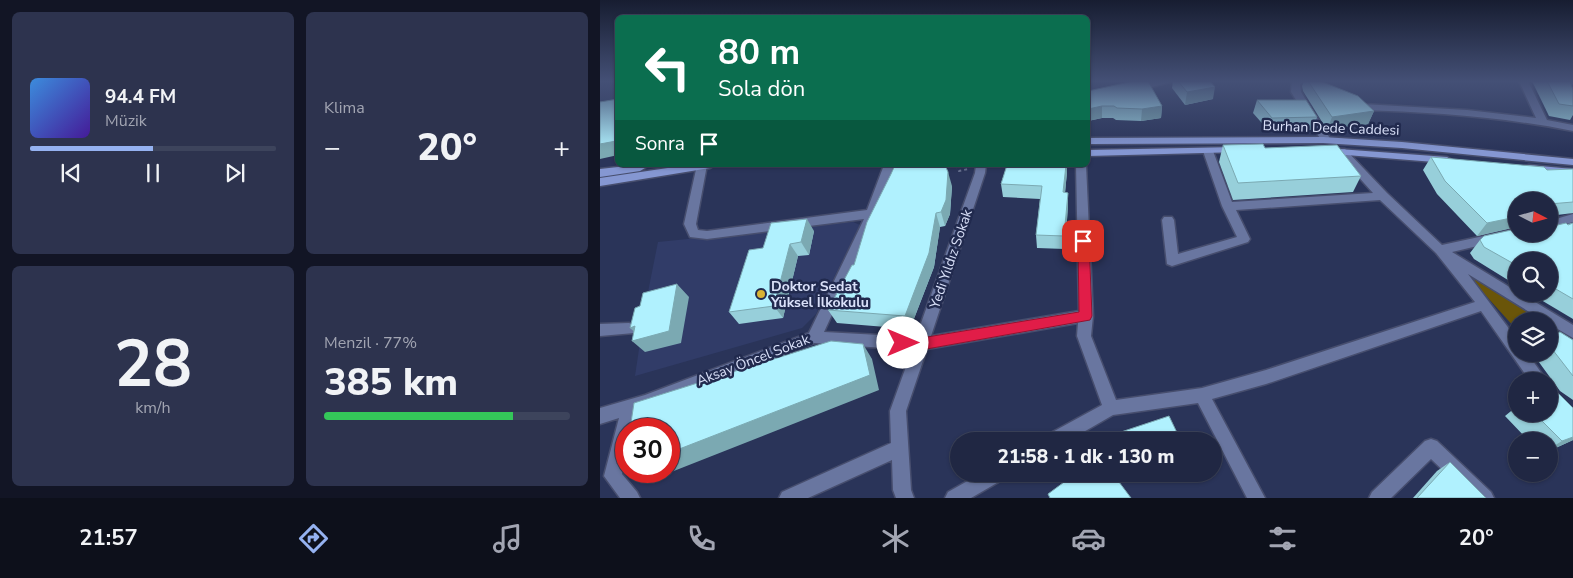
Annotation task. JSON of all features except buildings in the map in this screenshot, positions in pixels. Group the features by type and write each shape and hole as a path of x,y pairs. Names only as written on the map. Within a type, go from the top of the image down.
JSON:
{"main road":[{"name":"Burhan Dede Caddesi","path":"1090,141 1326,140 1402,145 1573,162"},
{"name":"Burhan Dede Caddesi","path":"1090,153 1341,151 1573,172"},
{"path":"600,173 632,167"},
{"path":"600,182 692,167"}],"street":[{"path":"1304,104 1326,140"},
{"path":"1355,104 1361,107 1426,109 1543,122 1573,128"},
{"path":"1534,104 1543,122"},
{"path":"1168,220 1172,261 1244,240 1228,206 1208,151"},
{"path":"1341,151 1382,196 1444,256 1484,304 1508,338"},
{"path":"704,167 690,224 694,234 872,214"},
{"name":"Aksay Öncel Sokak","path":"600,416 814,337 872,214 889,167"},
{"name":"Yedi Yıldız Sokak","path":"905,498 902,490 898,411 981,167"},
{"path":"1081,167 1086,316 1084,336 1111,408"},
{"path":"1228,206 1382,196"},
{"path":"1558,222 1573,218"},
{"path":"1444,256 1508,236"},
{"path":"1444,256 1477,271 1573,332"},
{"path":"1069,432 1111,408 1202,395 1266,376 1484,304"},
{"path":"814,337 921,344 1086,316"},
{"path":"600,330 629,329"},
{"path":"1202,395 1256,498"},
{"path":"630,406 613,476 631,498"},
{"path":"1378,498 1431,447 1485,498"},
{"path":"788,498 900,448"},
{"path":"954,498 982,482"}],"path":[{"path":"957,167 959,171"}],"shaded area":[{"name":"Doktor Sedat Yüksel İlkokulu","path":"853,222 860,225 816,314 802,328 635,376 646,302 658,242"},
{"path":"1471,273 1508,296 1508,302 1518,302 1534,312 1508,312 1508,320 1469,277"}],"place":[{"name":"Doktor Sedat Yüksel İlkokulu","path":"761,294"}],"route":[{"path":"903,343 921,344 1022,329 1086,316 1083,241"}]}
